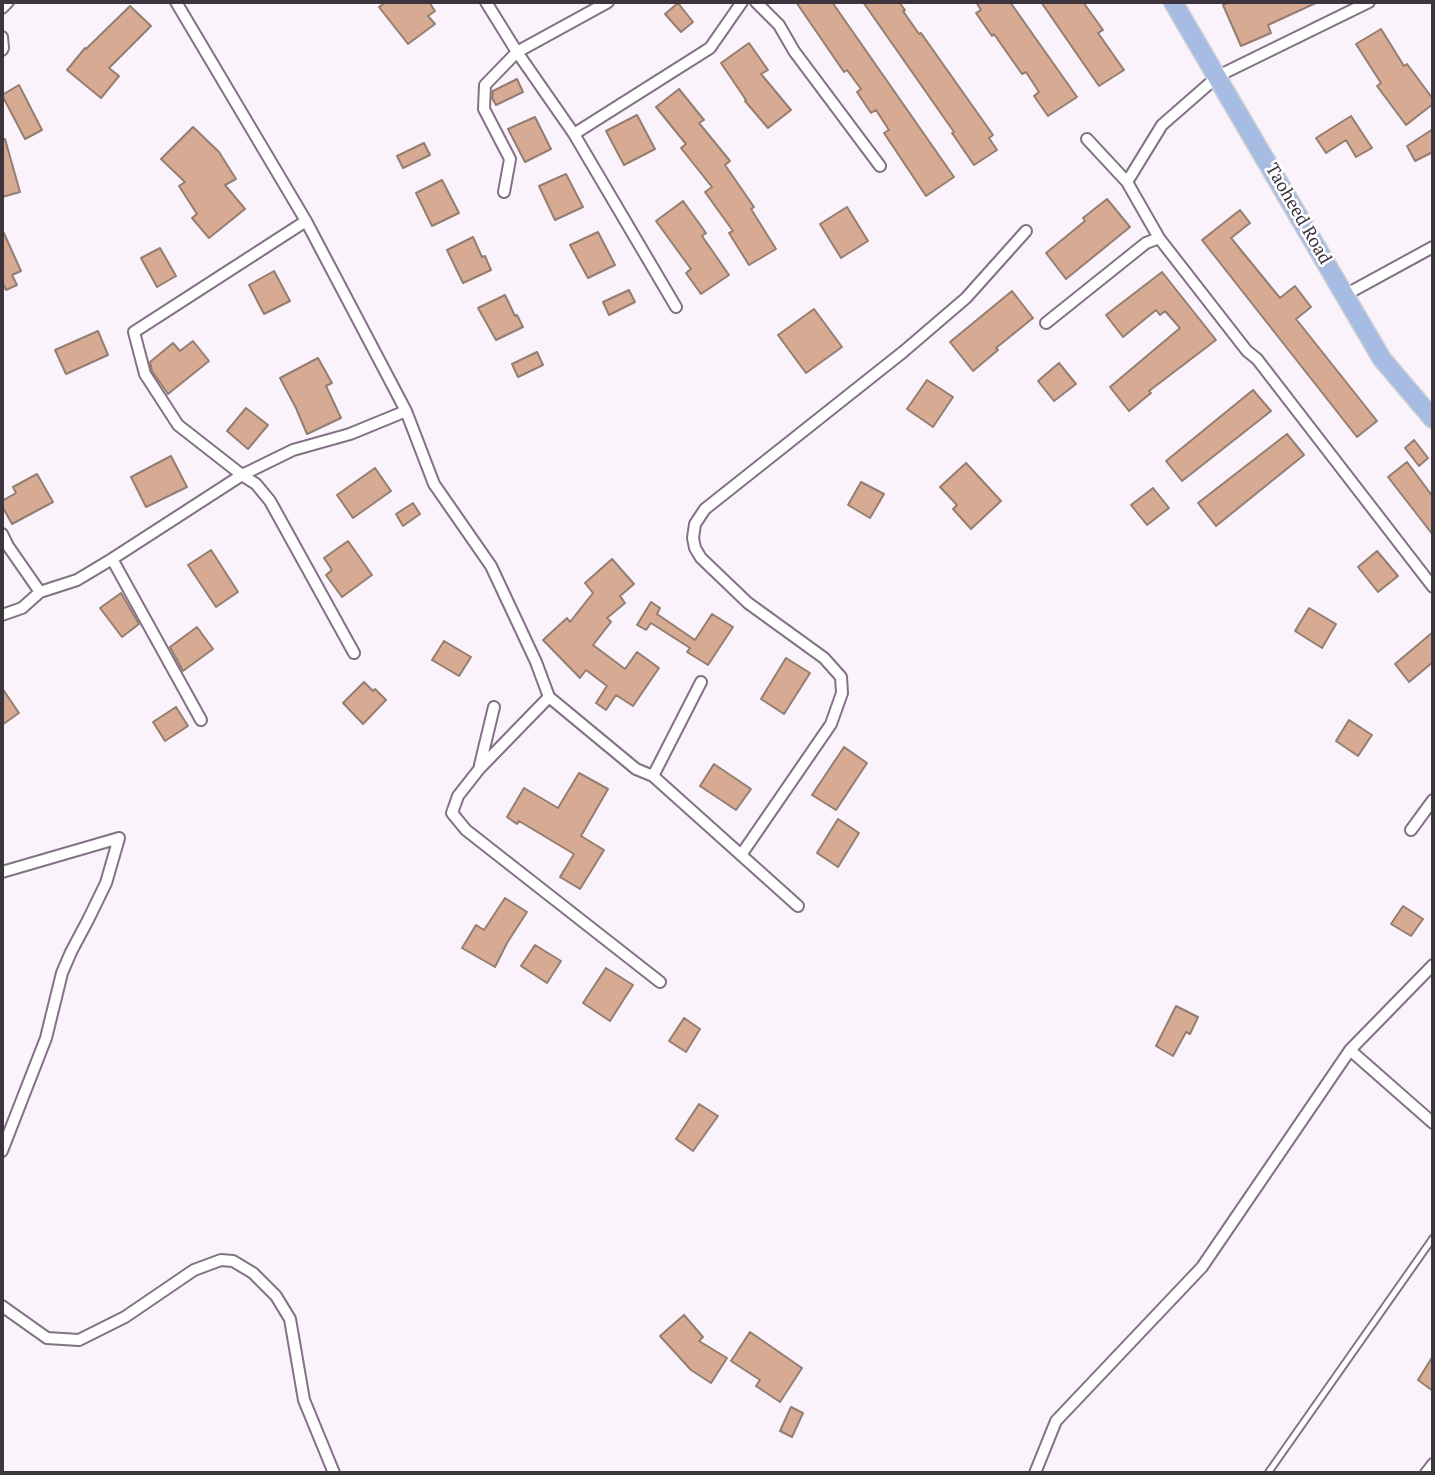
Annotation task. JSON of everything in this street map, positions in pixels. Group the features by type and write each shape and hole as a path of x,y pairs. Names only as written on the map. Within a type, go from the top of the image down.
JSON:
{"main road":[{"name":"Taoheed Road","path":"1173,2 1382,359 1433,419"}],"street":[{"path":"2,8 8,2"},
{"path":"176,2 306,221 406,411 434,484 491,566 536,662 549,697 636,769 653,776 798,906"},
{"path":"486,2 574,134 676,307"},
{"path":"504,192 510,159 484,108 485,85 517,52 608,2"},
{"path":"574,134 710,48 742,2"},
{"path":"756,2 779,25 794,51 880,166"},
{"path":"1127,181 1162,125 1218,76 1369,2"},
{"path":"2,37 2,50"},
{"path":"1087,139 1127,181 1159,238 1247,351 1257,359 1433,587"},
{"path":"306,221 134,332 145,374 178,425 256,484 270,500 354,653"},
{"path":"741,855 831,724 842,693 841,677 824,658 748,603 701,558 693,538 695,524 705,509 903,352 966,298 1026,231"},
{"path":"1046,323 1146,243 1159,238"},
{"path":"1345,295 1433,247"},
{"path":"2,615 22,608 40,592 77,580 242,475 293,450 350,434 406,411"},
{"path":"2,534 40,592"},
{"path":"112,559 201,720"},
{"path":"653,776 701,682"},
{"path":"549,697 480,768 458,796 452,813 466,830 660,982"},
{"path":"480,768 494,707"},
{"path":"1412,830 1433,800"},
{"path":"2,872 119,838 106,883 62,973 47,1038 2,1151"},
{"path":"1035,1473 1056,1421 1202,1267 1350,1050 1433,965"},
{"path":"1350,1050 1433,1124"},
{"path":"2,1306 47,1338 79,1340 124,1317 194,1270 221,1260 233,1261 253,1273 276,1296 290,1319 304,1400 334,1473"},
{"path":"1426,1473 1433,1464"}],"lane":[{"path":"1268,1473 1433,1238"}],"building":[{"path":"386,2 429,2 435,11 428,16 435,24 408,44 379,7"},
{"path":"796,2 832,2 954,177 926,196 884,133 889,130 876,110 871,113 857,92 861,89 847,70 844,72"},
{"path":"863,2 899,2 919,34 921,33 993,135 989,138 997,150 974,165"},
{"path":"976,2 1010,2 1077,97 1048,116 1034,96 1039,92 1026,72 1022,74 976,13 981,10"},
{"path":"1041,2 1083,2 1103,30 1098,33 1124,70 1099,86"},
{"path":"1229,2 1318,2 1268,25 1271,33 1241,46 1223,5"},
{"path":"678,3 693,22 681,32 665,14"},
{"path":"130,6 151,26 109,68 119,76 101,98 67,70 85,48"},
{"path":"1381,29 1404,66 1407,64 1433,99 1433,104 1406,125 1377,86 1381,83 1356,44"},
{"path":"749,43 768,70 761,74 791,110 768,128 745,101 721,63"},
{"path":"517,79 523,92 496,105 492,98 493,91"},
{"path":"19,85 42,130 25,139 2,95"},
{"path":"679,89 704,120 699,123 730,161 725,165 754,207 751,209 776,249 749,265 729,233 733,231 705,192 712,187 681,148 686,144 656,107"},
{"path":"637,115 655,149 624,165 606,131"},
{"path":"1351,116 1372,148 1356,157 1346,140 1326,153 1316,138"},
{"path":"535,117 551,149 525,162 508,129"},
{"path":"193,127 219,152 236,179 225,185 245,209 209,238 192,218 197,214 179,186 185,182 161,159"},
{"path":"1433,129 1433,152 1415,161 1407,146"},
{"path":"5,139 20,192 2,197 2,140"},
{"path":"424,143 430,155 403,168 397,156"},
{"path":"566,174 583,207 555,220 539,186"},
{"path":"442,180 459,213 432,226 416,193"},
{"path":"1107,199 1130,227 1066,279 1046,253"},
{"path":"683,201 706,233 702,236 729,275 701,294 686,273 691,269 656,221"},
{"path":"847,207 868,241 841,258 820,224"},
{"path":"1240,210 1250,223 1231,238 1280,298 1295,286 1311,307 1296,319 1377,421 1357,437 1202,240"},
{"path":"2,229 21,271 12,275 17,285 6,290 2,281"},
{"path":"598,232 615,265 588,278 570,245"},
{"path":"473,237 491,270 463,283 447,250"},
{"path":"160,248 176,276 157,287 141,258"},
{"path":"274,271 290,301 264,314 249,285"},
{"path":"1162,272 1216,340 1149,391 1151,393 1129,411 1110,387 1180,328 1165,311 1160,315 1156,310 1123,337 1106,315"},
{"path":"629,290 635,302 609,315 603,302"},
{"path":"1012,291 1033,318 973,371 950,342"},
{"path":"505,295 523,327 496,340 478,308"},
{"path":"814,309 842,347 806,373 778,335"},
{"path":"98,331 108,355 66,374 55,350"},
{"path":"193,341 209,361 168,394 152,371 150,362 173,343 180,351"},
{"path":"537,352 543,365 518,377 512,364"},
{"path":"318,358 332,383 326,386 341,418 307,434 280,378"},
{"path":"1059,363 1076,384 1054,401 1038,381"},
{"path":"927,380 953,397 933,427 907,409"},
{"path":"1253,390 1271,411 1182,481 1166,461"},
{"path":"246,408 268,425 248,449 227,431"},
{"path":"1287,434 1304,455 1216,526 1198,503"},
{"path":"1414,440 1428,458 1419,466 1405,448"},
{"path":"171,456 187,487 146,507 131,477"},
{"path":"1407,462 1433,497 1433,535 1388,477"},
{"path":"966,463 1001,501 971,529 953,509 957,505 940,487"},
{"path":"375,468 391,491 353,518 337,495"},
{"path":"37,474 53,502 12,524 2,501 16,493 13,487"},
{"path":"861,482 884,494 870,518 848,505"},
{"path":"1153,488 1169,508 1147,525 1131,505"},
{"path":"413,503 420,514 403,526 396,514"},
{"path":"348,541 372,575 342,597 326,575 332,570 324,558"},
{"path":"211,550 238,592 216,607 188,565"},
{"path":"1377,551 1398,576 1378,592 1358,567"},
{"path":"612,559 634,584 620,596 625,603 607,618 611,622 593,645 625,669 637,652 659,668 633,706 616,695 606,710 596,703 607,686 586,670 580,678 543,640 567,618 570,622 593,593 585,583"},
{"path":"121,593 139,624 122,637 100,608"},
{"path":"651,602 660,608 657,614 695,640 712,614 733,627 708,665 687,652 690,648 651,623 646,630 637,625"},
{"path":"1309,608 1336,624 1322,648 1295,631"},
{"path":"197,627 213,649 183,671 170,647"},
{"path":"1433,632 1433,662 1409,682 1395,664"},
{"path":"444,641 471,657 459,676 432,660"},
{"path":"786,658 810,673 784,714 761,699"},
{"path":"364,682 386,700 363,724 343,703"},
{"path":"2,688 19,713 2,725"},
{"path":"176,707 188,726 165,741 153,722"},
{"path":"1349,720 1372,735 1358,756 1336,741"},
{"path":"844,747 867,763 836,810 812,795"},
{"path":"714,764 751,789 736,810 700,786"},
{"path":"579,773 608,789 581,836 604,850 580,889 560,877 574,854 519,821 517,824 507,817 524,788 558,808"},
{"path":"838,819 859,833 838,867 817,853"},
{"path":"505,898 527,912 495,967 462,948 476,925 484,930"},
{"path":"1403,906 1423,919 1411,936 1391,924"},
{"path":"535,945 561,961 547,983 521,966"},
{"path":"606,968 633,985 610,1021 583,1003"},
{"path":"1176,1006 1198,1017 1190,1034 1186,1032 1173,1056 1156,1046"},
{"path":"684,1018 700,1029 686,1052 669,1041"},
{"path":"699,1104 718,1116 693,1151 676,1139"},
{"path":"684,1315 703,1337 699,1341 727,1358 711,1383 691,1370 660,1336"},
{"path":"750,1332 802,1368 780,1402 756,1386 760,1380 731,1361"},
{"path":"1433,1356 1433,1391 1418,1380"},
{"path":"791,1407 803,1413 792,1437 780,1431"}]}
